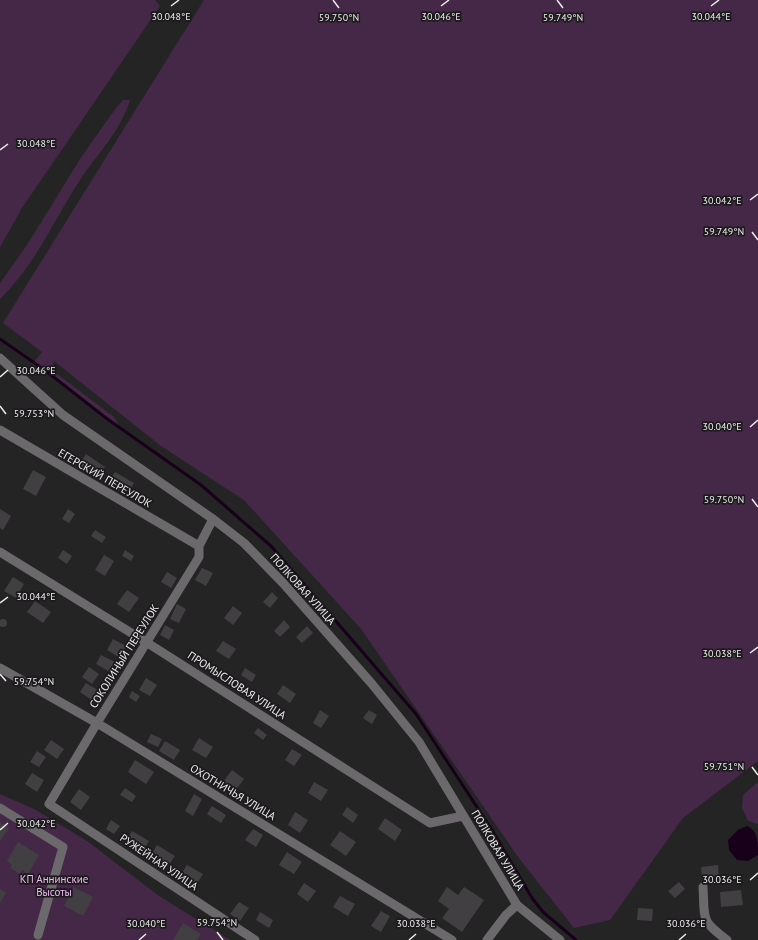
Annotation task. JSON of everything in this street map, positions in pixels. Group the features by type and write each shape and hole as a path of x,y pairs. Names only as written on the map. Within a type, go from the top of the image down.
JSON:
{"street":[{"name":"ПОЛКОВАЯ УЛИЦА","path":"0,358 63,415 244,543 283,584 372,684 419,742 517,905 560,940"},
{"name":"ЕГЕРСКИЙ ПЕРЕУЛОК","path":"0,430 199,546"},
{"name":"СОКОЛИНЫЙ ПЕРЕУЛОК","path":"49,804 96,723 199,557 199,546 212,519"},
{"name":"ПРОМЫСЛОВАЯ УЛИЦА","path":"0,552 146,642 430,823 463,816"},
{"name":"ОХОТНИЧЬЯ УЛИЦА","path":"0,668 96,723 452,940"},
{"name":"РУЖЕЙНАЯ УЛИЦА","path":"49,804 255,940"},
{"path":"0,808 63,847 36,937 46,940"},
{"path":"704,888 705,920 709,927 727,940"},
{"path":"487,940 506,915 517,905"}],"green space":[{"path":"0,0 155,0 160,6 22,208 0,247"},
{"path":"204,0 758,0 758,761 683,818 610,920 574,928 518,857 362,630 244,500 161,446 54,361 53,364 57,374 114,417 121,429 114,424 33,363 42,352 3,323"},
{"path":"123,100 130,100 126,112 115,132 80,180 24,272 0,299 0,283 27,245 82,156"},
{"path":"758,782 758,824 748,821 742,808 743,795"},
{"name":"КП Аннинские Высоты","path":"0,794 36,810 87,841 159,896 230,940 0,940"}],"shaded area":[{"path":"747,826 751,828 755,834 758,855 748,861 737,860 729,850 728,840 738,830"}],"building":[{"path":"86,454 105,467 98,478 79,465"},
{"path":"33,470 46,477 36,496 23,489"},
{"path":"115,472 134,483 127,495 107,483"},
{"path":"0,509 11,516 3,530 0,528"},
{"path":"68,509 75,514 69,523 62,519"},
{"path":"95,530 106,537 102,543 91,536"},
{"path":"63,550 72,556 67,564 58,558"},
{"path":"125,550 134,556 131,561 122,556"},
{"path":"104,555 114,561 105,576 95,570"},
{"path":"202,568 213,573 206,586 195,580"},
{"path":"167,572 177,578 171,588 161,582"},
{"path":"13,577 24,584 16,598 4,591"},
{"path":"127,590 139,598 129,612 117,604"},
{"path":"272,592 278,598 270,608 263,602"},
{"path":"35,601 51,612 43,623 27,612"},
{"path":"177,604 186,609 179,623 170,619"},
{"path":"233,606 242,613 233,625 224,618"},
{"path":"1,619 5,619 7,623 5,627 1,627 -1,625 -1,621"},
{"path":"284,620 290,627 280,637 274,631"},
{"path":"165,625 174,630 169,640 160,635"},
{"path":"307,626 313,633 302,643 296,637"},
{"path":"113,639 126,646 120,658 107,650"},
{"path":"223,641 236,649 229,659 216,651"},
{"path":"101,655 115,662 110,672 96,664"},
{"path":"89,667 99,674 92,684 82,677"},
{"path":"245,668 256,675 252,682 241,675"},
{"path":"146,678 157,685 150,696 139,690"},
{"path":"86,683 101,692 95,702 80,692"},
{"path":"283,685 296,694 290,703 277,694"},
{"path":"132,691 140,696 136,702 129,697"},
{"path":"320,710 329,716 321,728 313,723"},
{"path":"369,710 377,715 372,724 363,718"},
{"path":"258,728 267,735 263,740 254,733"},
{"path":"151,734 162,739 158,747 147,742"},
{"path":"199,738 213,747 206,758 192,750"},
{"path":"51,740 64,749 57,759 44,750"},
{"path":"165,741 180,750 174,760 159,751"},
{"path":"292,749 302,755 294,766 285,760"},
{"path":"37,751 46,757 39,767 30,762"},
{"path":"135,760 154,772 146,784 128,772"},
{"path":"232,770 244,779 235,791 223,782"},
{"path":"32,773 44,780 37,792 25,784"},
{"path":"314,782 328,790 321,801 308,793"},
{"path":"125,788 136,796 132,802 120,795"},
{"path":"79,789 90,797 81,810 70,802"},
{"path":"194,794 202,799 193,816 185,811"},
{"path":"212,806 226,815 221,823 207,814"},
{"path":"347,807 358,815 353,823 342,815"},
{"path":"295,812 308,820 300,833 288,825"},
{"path":"385,818 402,830 395,841 378,829"},
{"path":"111,820 120,826 114,834 106,829"},
{"path":"0,822 9,828 0,841"},
{"path":"253,829 263,835 256,847 245,840"},
{"path":"132,831 149,841 143,850 127,840"},
{"path":"340,831 356,842 346,856 330,845"},
{"path":"18,842 39,855 28,874 22,870 20,874 10,868 12,865 7,861"},
{"path":"157,845 175,856 168,866 151,855"},
{"path":"287,852 302,862 294,874 279,865"},
{"path":"187,865 203,874 196,885 180,876"},
{"path":"718,865 719,876 702,878 701,867"},
{"path":"679,882 685,889 675,898 668,891"},
{"path":"304,883 316,891 308,902 297,894"},
{"path":"74,887 93,897 83,916 64,906"},
{"path":"447,887 458,895 464,887 484,900 462,932 442,918 449,909 438,901"},
{"path":"0,889 6,893 0,903"},
{"path":"741,890 743,905 721,907 720,892"},
{"path":"340,896 355,904 348,916 333,907"},
{"path":"239,902 249,908 240,921 230,914"},
{"path":"638,908 653,909 652,921 637,920"},
{"path":"381,911 390,916 381,932 371,926"},
{"path":"260,912 273,920 269,928 256,920"},
{"path":"183,923 201,934 197,940 173,940"}],"waterway":[{"path":"0,339 46,371 106,418 201,485 271,546 416,714 492,830 532,898 543,912 576,940"}]}
